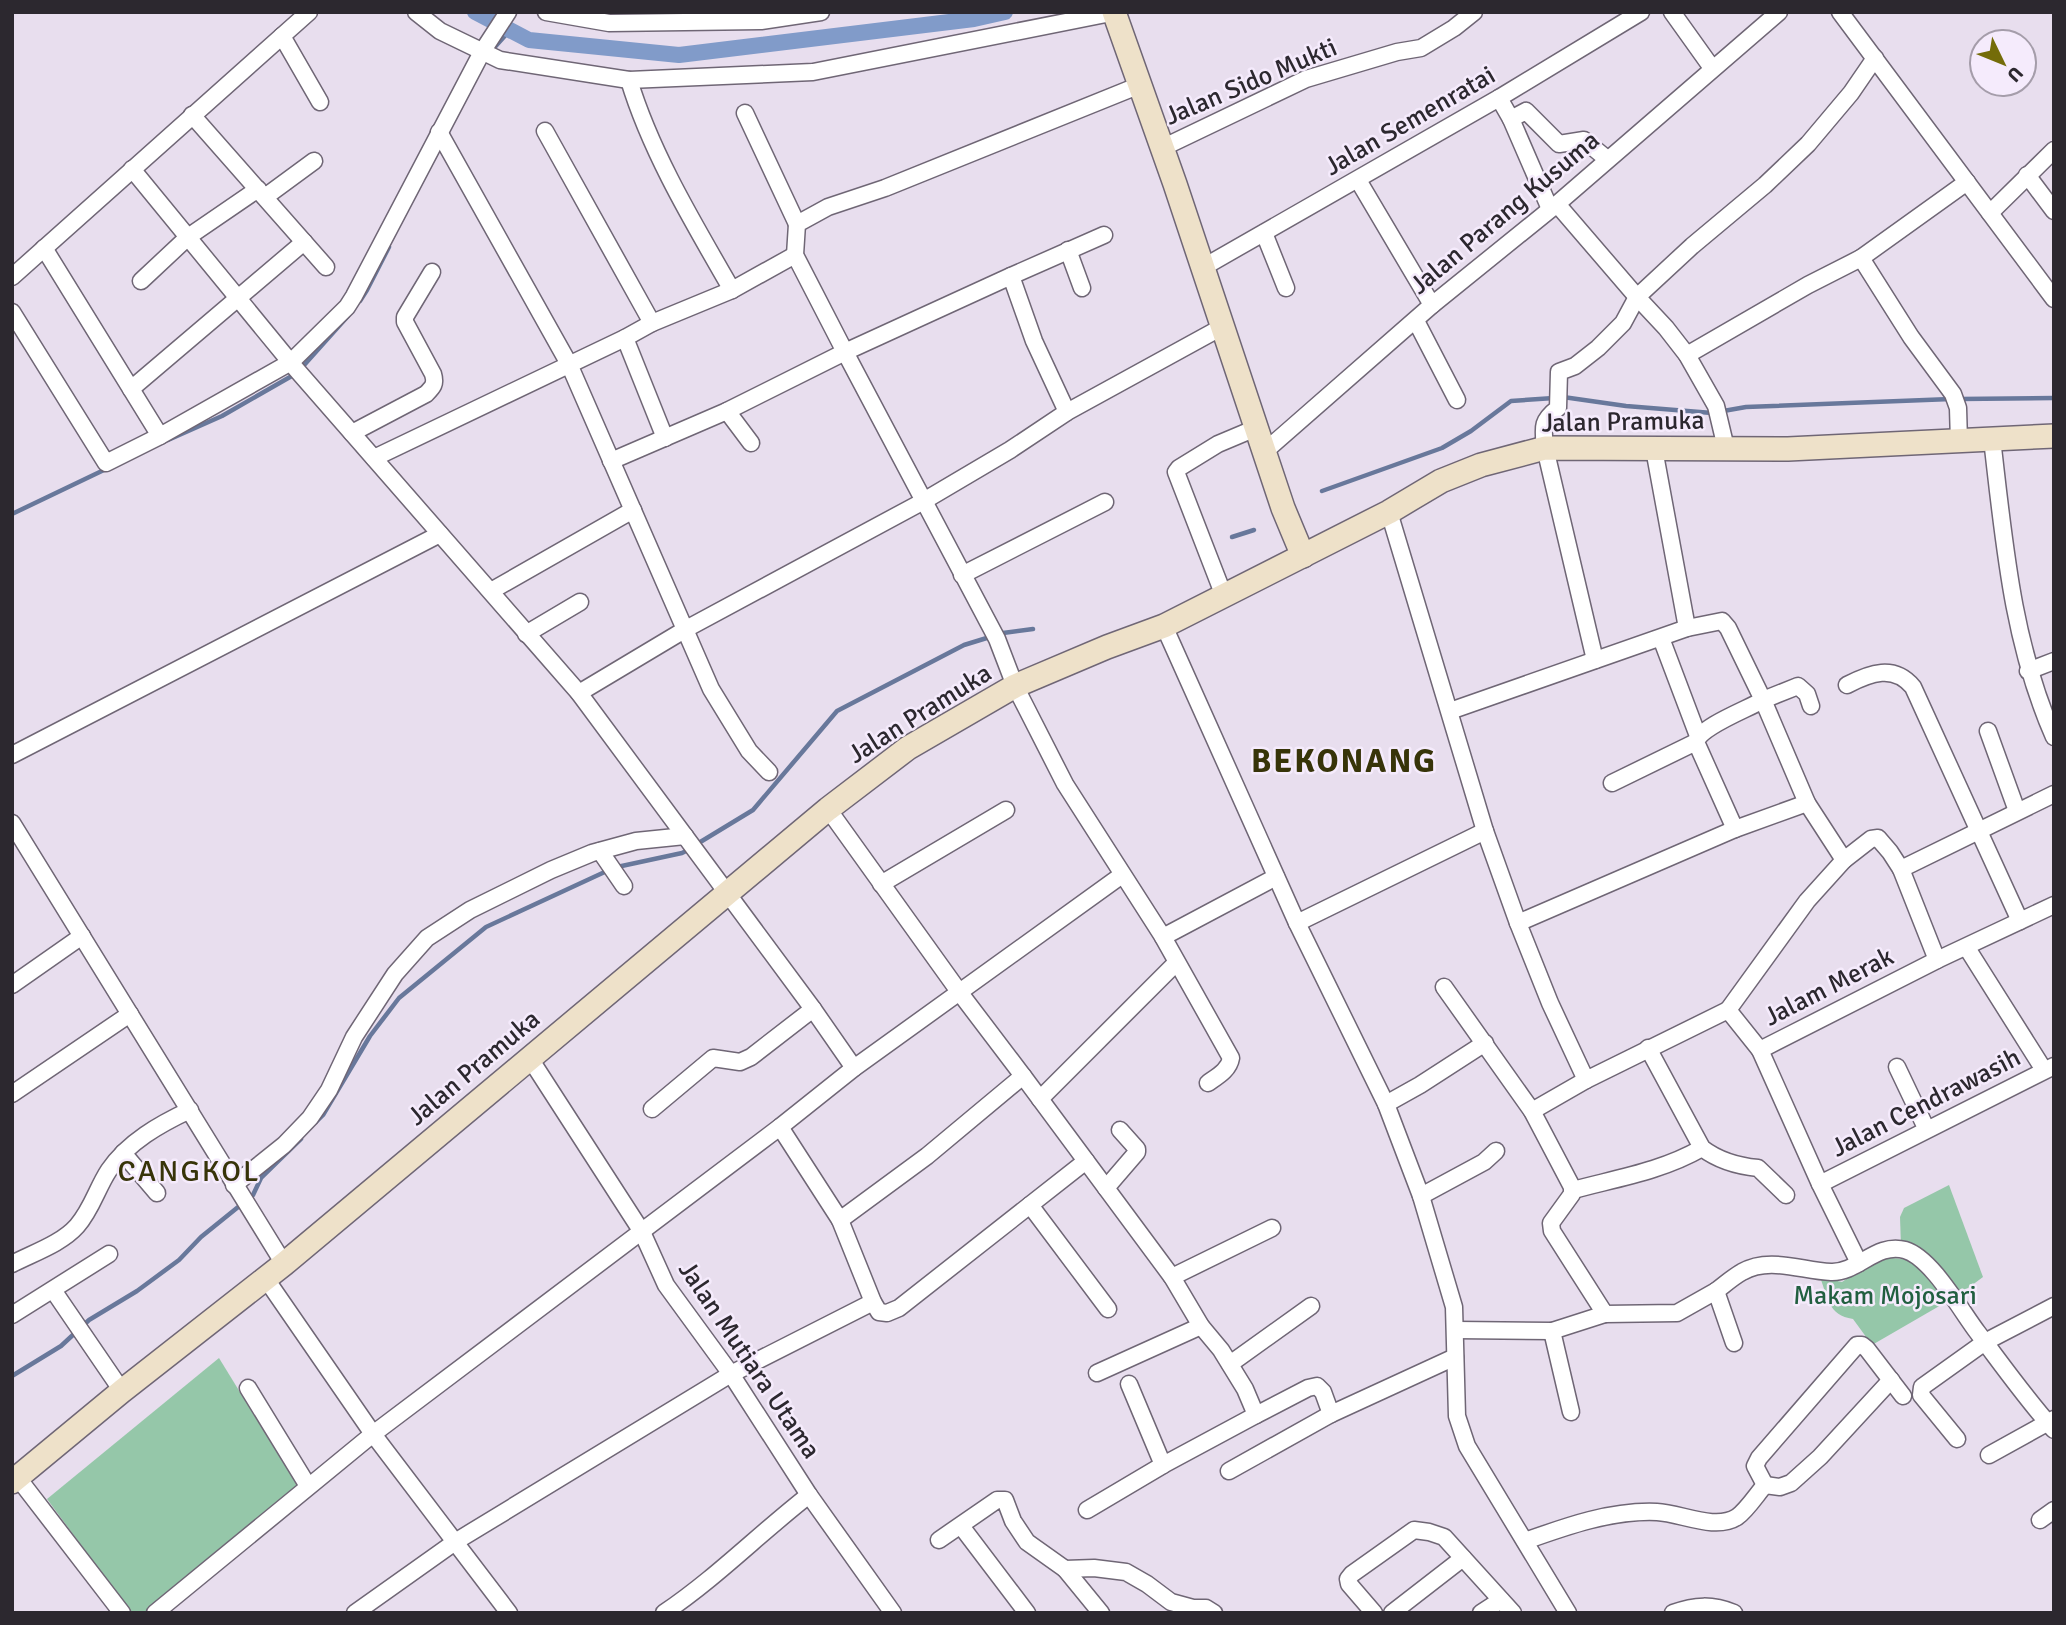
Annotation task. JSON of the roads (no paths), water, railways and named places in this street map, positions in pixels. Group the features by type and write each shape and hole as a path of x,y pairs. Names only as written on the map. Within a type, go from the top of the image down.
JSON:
{"main road":[{"path":"1115,12 1289,526 1303,556"},
{"name":"Jalan Pramuka","path":"15,1480 122,1391 266,1279 528,1057 729,894 828,809 908,748 1016,686 1164,626 1389,512 1441,481 1480,465 1545,448 1788,449 2054,436"}],"street":[{"path":"12,276 309,12"},
{"path":"416,12 440,31 500,60 629,80 813,72 1115,12"},
{"path":"12,312 106,463 296,369 354,296 483,50 508,12"},
{"path":"546,12 609,23 720,17 761,21 821,12"},
{"name":"Jalan Sido Mukti","path":"1162,148 1307,79 1386,55 1421,48 1474,12"},
{"name":"Jalan Semenratai","path":"1202,268 1499,98 1641,12"},
{"path":"1672,12 1712,68"},
{"name":"Jalan Parang Kusuma","path":"1264,452 1432,305 1553,206 1779,12"},
{"path":"1840,12 2054,299"},
{"path":"282,36 320,102"},
{"path":"1595,660 1545,448 1543,426 1547,416 1558,408 1559,372 1575,366 1604,343 1623,323 1637,297 1808,144 1875,58"},
{"path":"629,80 639,113 695,226 732,290"},
{"path":"797,223 828,207 885,188 1140,85"},
{"path":"1499,98 1553,206 1666,328 1687,355 1716,406 1726,448"},
{"path":"1511,119 1526,111 1559,144 1584,140 1607,159"},
{"path":"745,113 797,223 795,255 922,502 997,639 1016,686 1065,784 1163,937 1231,1058 1226,1070 1208,1083"},
{"path":"192,115 326,267"},
{"path":"545,131 652,323"},
{"path":"439,132 569,364 718,703 749,751 769,772"},
{"path":"1990,213 2054,150"},
{"path":"141,281 188,237 314,161"},
{"path":"132,169 296,369 579,693 854,1068"},
{"path":"2028,175 2054,211"},
{"path":"1358,180 1432,305"},
{"path":"1687,355 1808,285 1861,258 1967,183"},
{"path":"1264,233 1286,288"},
{"path":"611,460 727,411 845,352 1104,235"},
{"path":"131,389 304,242"},
{"path":"44,248 160,436"},
{"path":"1068,250 1082,288"},
{"path":"374,458 652,323 732,290 795,255"},
{"path":"1861,258 1910,337 1955,401 1959,442"},
{"path":"352,433 426,394 433,387 433,374 405,323 405,317 432,272"},
{"path":"1012,275 1034,341 1067,412"},
{"path":"1416,321 1457,400"},
{"path":"579,693 686,629 922,502 1010,450 1067,412 1222,327"},
{"path":"625,338 665,438"},
{"path":"727,411 751,443"},
{"path":"1224,596 1175,474 1177,469 1204,452 1256,428"},
{"path":"1992,439 2012,598 2028,671 2054,737"},
{"path":"1654,449 1687,628"},
{"path":"962,575 1105,502"},
{"path":"491,591 633,510"},
{"path":"1389,512 1485,831 1550,1003 1586,1080"},
{"path":"12,755 440,534"},
{"path":"526,634 580,602"},
{"path":"1450,711 1687,628 1718,621 1725,623 1763,700 1807,803 1844,860"},
{"path":"1164,626 1297,923 1386,1104 1421,1196 1454,1307 1457,1416 1467,1446 1568,1613"},
{"path":"1661,638 1697,739 1735,829"},
{"path":"2028,671 2054,661"},
{"path":"1847,685 1872,673 1887,671 1907,680 1913,687 2020,921"},
{"path":"1612,783 1697,739 1722,721 1798,686 1807,694 1811,706"},
{"path":"1988,731 2017,811"},
{"path":"1900,869 2054,794"},
{"path":"1518,923 1735,829 1807,803"},
{"path":"828,809 960,993 1172,1277 1201,1326 1230,1364 1256,1415"},
{"path":"881,884 1006,810"},
{"path":"12,824 284,1264"},
{"path":"1297,923 1485,831"},
{"path":"1532,1111 1648,1048 1728,1010 1807,901 1844,860 1871,839 1878,838 1900,869 1937,960"},
{"path":"242,1197 310,1118 328,1090 354,1037 395,974 427,938 470,910 551,870 600,851 636,841 690,843"},
{"path":"600,851 624,886"},
{"path":"165,1610 308,1486 373,1434 780,1127 854,1068 1122,875"},
{"path":"1163,937 1276,877"},
{"name":"Jalam Merak","path":"1859,1263 1760,1050 1937,960 2054,905"},
{"path":"12,985 82,936"},
{"path":"1967,948 2049,1068"},
{"path":"1040,1099 1176,963"},
{"path":"1444,987 1532,1111 1573,1189 1569,1200 1550,1223 1552,1231 1605,1314"},
{"path":"652,1108 713,1058 740,1062 751,1057 813,1009"},
{"path":"1728,1010 1760,1050"},
{"path":"12,1094 130,1014"},
{"path":"1386,1104 1420,1086 1485,1043"},
{"path":"1648,1048 1702,1148 1715,1158 1758,1168 1786,1195"},
{"name":"Jalan Mutiara Utama","path":"528,1057 642,1232 666,1285 731,1374 809,1495 893,1613"},
{"path":"1896,1067 1926,1128"},
{"name":"Jalan Cendrawasih","path":"1820,1184 2049,1068"},
{"path":"840,1220 927,1156 1023,1076"},
{"path":"12,1264 76,1228 89,1210 108,1172 123,1153 163,1123 190,1110"},
{"path":"780,1127 840,1220 879,1312 887,1313 899,1308 1086,1161"},
{"path":"1106,1188 1137,1152 1120,1130"},
{"path":"1573,1189 1635,1175 1666,1165 1702,1148"},
{"path":"1421,1196 1484,1162 1496,1151"},
{"path":"123,1153 157,1193"},
{"path":"1030,1205 1108,1309"},
{"path":"1172,1277 1272,1228"},
{"path":"1456,1330 1552,1331 1605,1314 1677,1313 1716,1291 1742,1271 1758,1266 1782,1265 1833,1272 1848,1270 1877,1252 1904,1250 1922,1260 1940,1279 1985,1342 2052,1424 1989,1455"},
{"path":"12,1315 109,1254"},
{"path":"266,1279 373,1434 509,1613"},
{"path":"53,1290 122,1391"},
{"path":"1716,1291 1734,1343"},
{"path":"355,1613 455,1542 731,1374 873,1301"},
{"path":"1230,1364 1311,1306"},
{"path":"1957,1439 1921,1395 1922,1387 1985,1342 2054,1306"},
{"path":"1097,1373 1201,1326"},
{"path":"1552,1331 1571,1412"},
{"path":"1765,1485 1755,1466 1759,1458 1857,1345 1867,1349 1903,1396"},
{"path":"1229,1471 1331,1414 1455,1357"},
{"path":"1765,1485 1780,1486 1791,1483 1820,1457 1891,1380"},
{"path":"1129,1384 1163,1465"},
{"path":"1087,1510 1163,1465 1308,1388 1317,1386 1323,1392 1331,1414"},
{"path":"248,1388 308,1486"},
{"path":"15,1480 122,1613"},
{"path":"1525,1541 1559,1529 1623,1513 1659,1512 1718,1522 1737,1517 1765,1485"},
{"path":"664,1613 713,1577 809,1495"},
{"path":"939,1540 997,1500 1005,1500 1013,1521 1027,1542 1065,1569 1101,1613"},
{"path":"961,1526 1027,1613"},
{"path":"1374,1613 1349,1584 1348,1579 1414,1530 1444,1538 1513,1613"},
{"path":"1392,1613 1463,1558"},
{"path":"1065,1569 1094,1568 1126,1573 1147,1584 1171,1602 1193,1608 1206,1608 1214,1613"},
{"path":"1481,1613 1501,1600"},
{"path":"1673,1613 1692,1606 1718,1607 1734,1613"}],"waterway":[{"path":"475,12 529,40 679,55 974,19 1005,12"},
{"path":"494,48 510,30"},
{"path":"360,301 389,247"},
{"path":"168,440 222,416 297,373 348,316"},
{"path":"1563,397 1626,406 1712,413 1746,407 1951,399"},
{"path":"1322,491 1442,448 1471,431 1511,401 1554,398"},
{"path":"1960,399 2054,398"},
{"path":"12,514 106,469"},
{"path":"1232,537 1254,530"},
{"path":"697,844 753,810 837,711 964,645 1003,633 1033,629"},
{"path":"617,867 690,849"},
{"path":"316,1122 323,1115 370,1036 399,998 486,927 609,870"},
{"path":"12,1376 61,1346 89,1320 137,1291 179,1260 201,1237 253,1195 261,1178 301,1139"}],"district":[{"name":"BEKONANG","path":"1344,761"},
{"name":"CANGKOL","path":"189,1171"}],"park label":[{"name":"Makam Mojosari","path":"1885,1296"}]}
